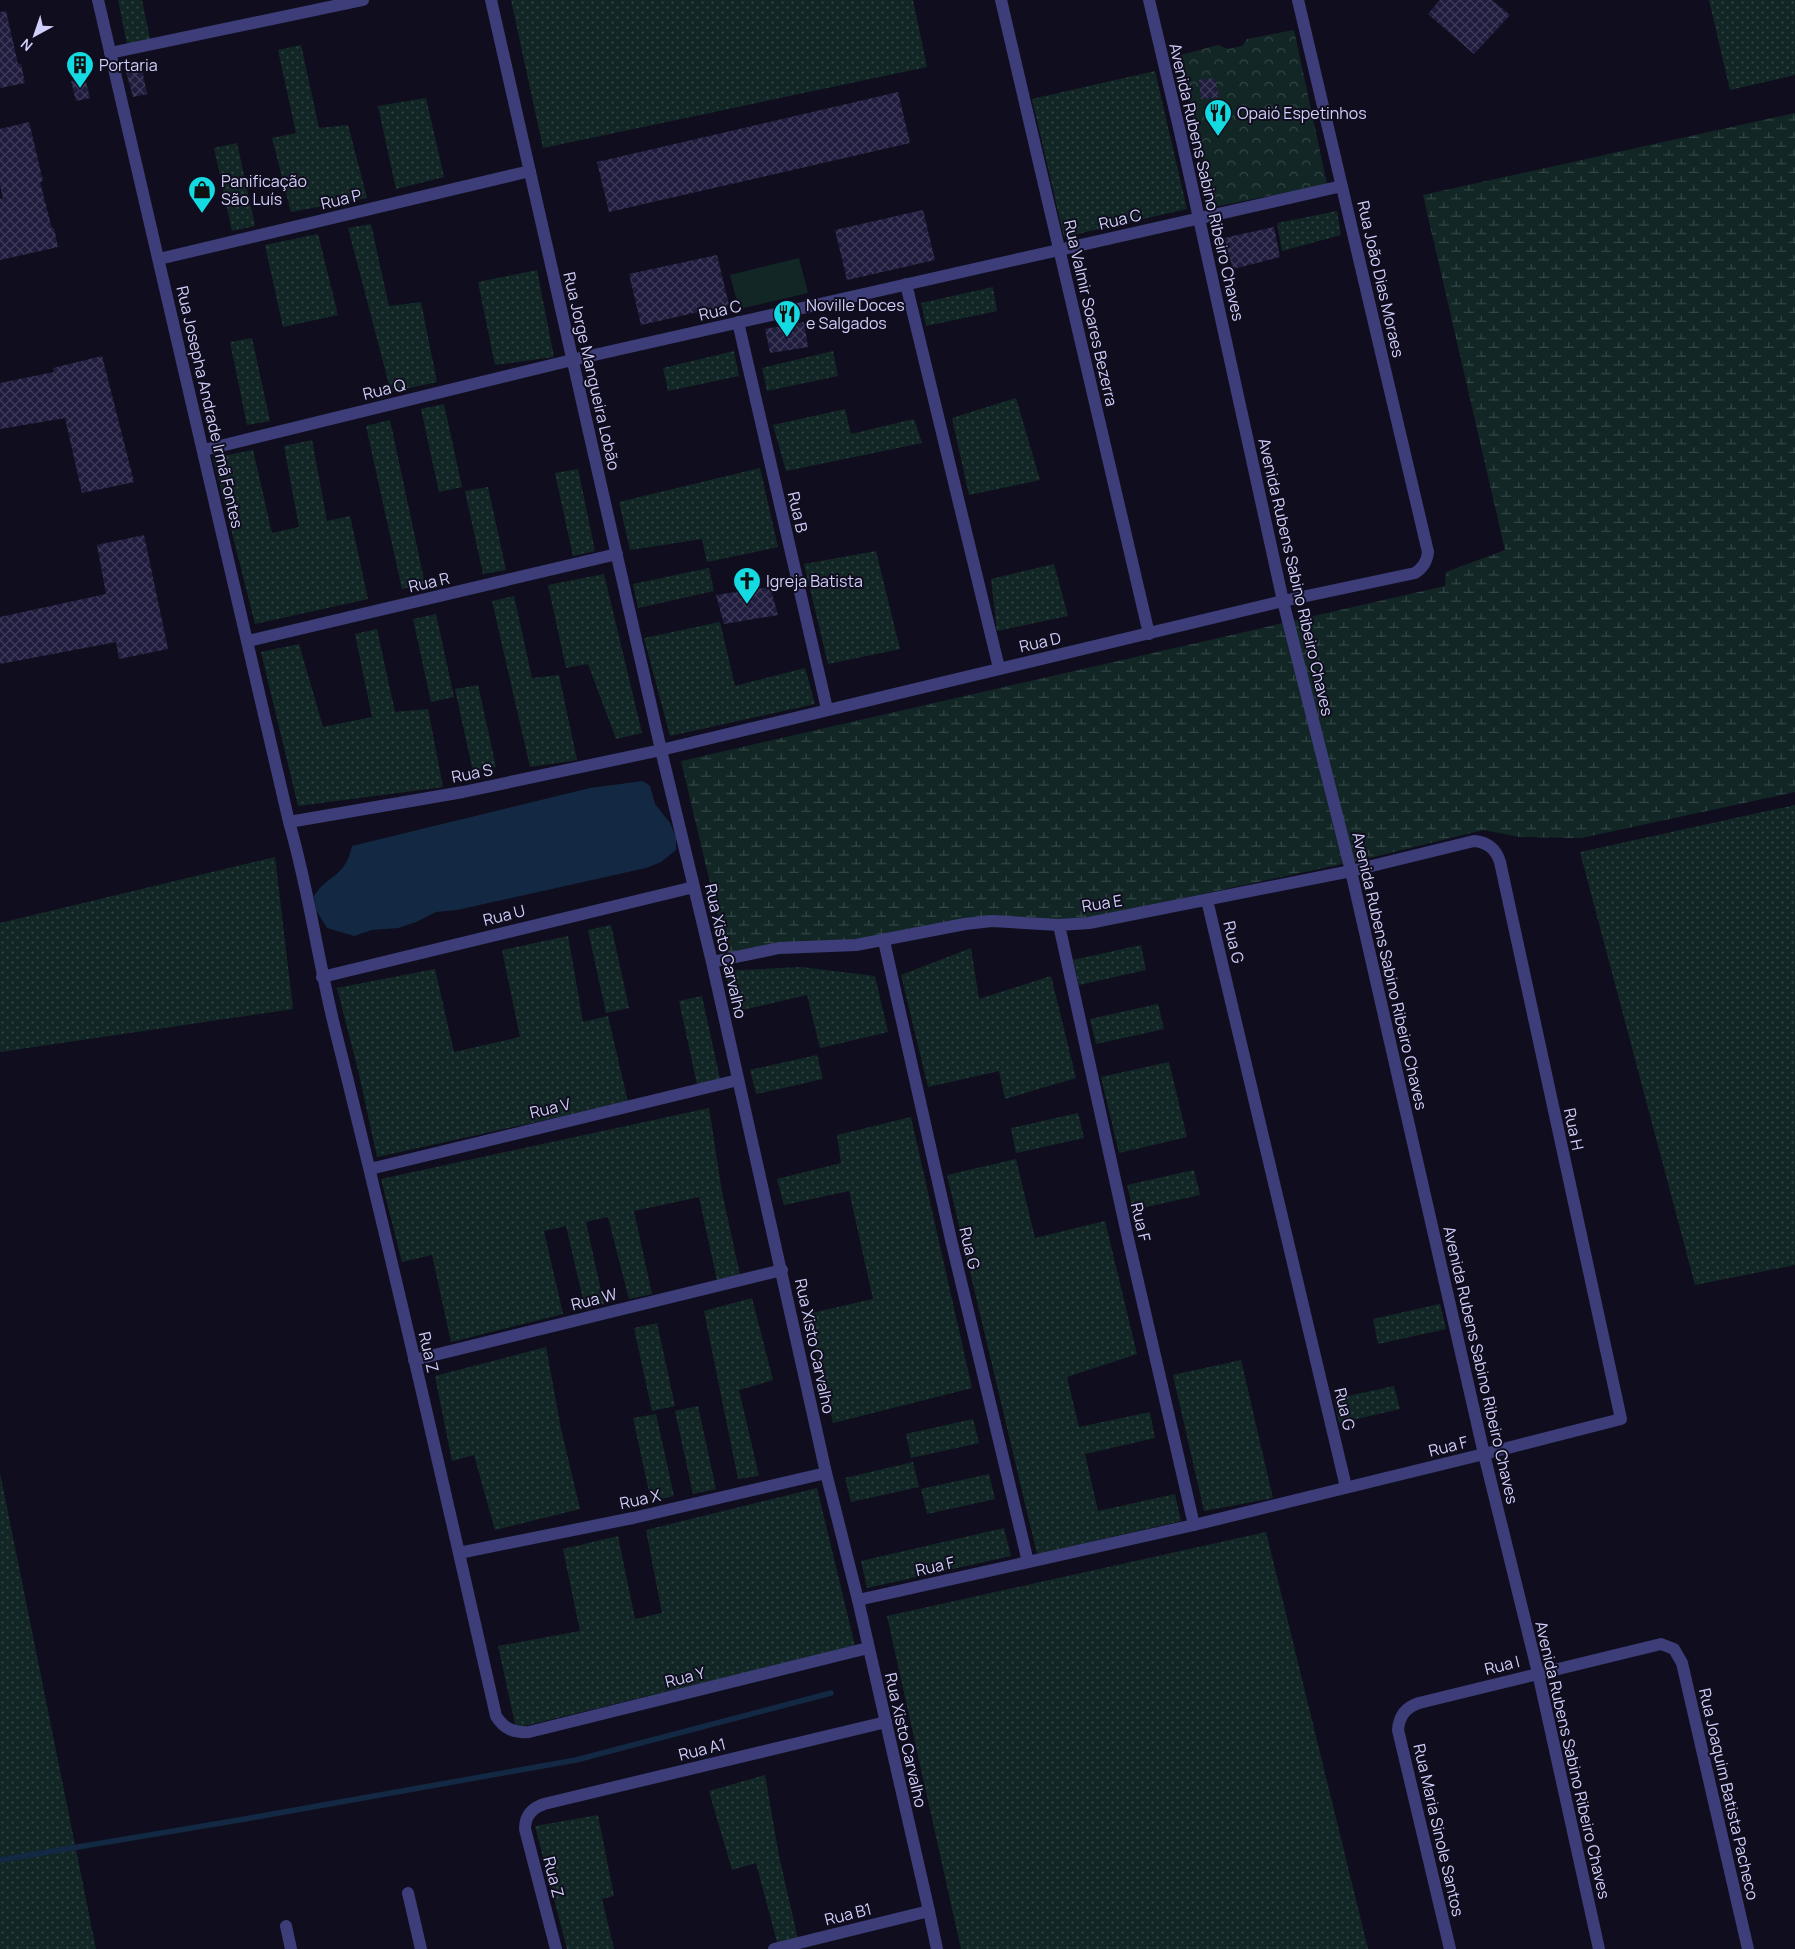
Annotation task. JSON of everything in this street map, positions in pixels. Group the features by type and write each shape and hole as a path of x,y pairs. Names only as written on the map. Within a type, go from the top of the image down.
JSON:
{"street":[{"name":"Rua Josepha Andrade Irmã Fontes","path":"98,0 289,822 298,853"},
{"path":"110,53 363,0"},
{"name":"Rua Jorge Mangueira Lobão","path":"491,0 661,750"},
{"name":"Rua Valmir Soares Bezerra","path":"1001,0 1148,634"},
{"name":"Avenida Rubens Sabino Ribeiro Chaves","path":"1149,0 1283,601 1351,871 1484,1454 1538,1673 1599,1949"},
{"name":"Rua João Dias Moraes","path":"1298,0 1428,552 1425,565"},
{"name":"Rua P","path":"159,259 530,171"},
{"name":"Rua C","path":"572,360 1342,186"},
{"path":"906,284 999,668"},
{"name":"Rua B","path":"738,322 827,709"},
{"name":"Rua Q","path":"204,450 572,360"},
{"name":"Rua R","path":"248,641 617,554"},
{"name":"Rua D","path":"661,750 1283,601 1414,573 1425,565"},
{"name":"Rua S","path":"289,822 463,792 661,750"},
{"name":"Rua Xisto Carvalho","path":"661,750 712,962 826,1473 858,1600 937,1949"},
{"name":"Rua E","path":"712,962 780,948 856,945 884,941 965,924 992,922 1059,925 1089,923 1351,871 1474,841 1486,843 1491,847"},
{"name":"Rua H","path":"1491,847 1498,856 1621,1419"},
{"name":"Rua Z","path":"298,853 322,977 370,1169 496,1716 499,1722 509,1730"},
{"name":"Rua U","path":"322,977 694,887"},
{"name":"Rua G","path":"1207,900 1346,1487"},
{"name":"Rua F","path":"1059,925 1194,1525"},
{"name":"Rua G","path":"884,941 952,1244 1028,1562"},
{"name":"Rua V","path":"370,1169 738,1080"},
{"name":"Rua W","path":"414,1360 782,1270"},
{"name":"Rua F","path":"858,1600 1194,1525 1621,1419"},
{"name":"Rua X","path":"459,1552 633,1518 826,1473"},
{"name":"Rua I","path":"1400,1718 1413,1705 1538,1673 1661,1644 1674,1649"},
{"name":"Rua Y","path":"509,1730 529,1732 868,1648"},
{"name":"Rua Joaquim Batista Pacheco","path":"1674,1649 1682,1662 1748,1949"},
{"name":"Rua Maria Sinole Santos","path":"1400,1718 1398,1730 1450,1949"},
{"name":"Rua A1","path":"529,1813 534,1808 544,1804 886,1722"},
{"name":"Rua Z","path":"529,1813 525,1824 556,1949"},
{"path":"408,1893 421,1949"},
{"name":"Rua B1","path":"774,1949 929,1912"},
{"path":"286,1926 291,1949"}],"green space":[{"path":"118,0 142,0 150,39 127,44"},
{"path":"511,0 913,0 927,67 543,148"},
{"path":"1709,0 1795,0 1795,75 1730,90"},
{"path":"1294,30 1327,184 1209,208 1181,55 1218,45 1228,49 1242,46 1247,39"},
{"path":"301,45 319,128 348,125 367,198 291,212 272,138 296,133 278,50"},
{"path":"1155,71 1187,209 1064,237 1032,99"},
{"path":"426,98 444,177 396,189 378,106"},
{"path":"1795,113 1795,792 1581,838 1520,837 1483,830 1366,859 1076,921 992,922 728,958 681,761 1445,586 1446,572 1505,550 1423,195"},
{"path":"237,143 255,226 232,231 214,148"},
{"path":"1337,211 1341,235 1282,251 1277,223"},
{"path":"371,224 389,306 421,302 437,382 391,392 348,228"},
{"path":"318,234 338,315 283,327 265,245"},
{"path":"799,258 808,293 739,309 730,275"},
{"path":"537,270 554,357 495,365 478,282"},
{"path":"993,287 997,311 926,326 921,303"},
{"path":"252,338 270,421 247,425 230,342"},
{"path":"734,351 739,376 668,391 663,368"},
{"path":"833,351 838,376 767,391 762,368"},
{"path":"1016,398 1040,480 969,495 952,418"},
{"path":"444,404 462,487 439,492 421,409"},
{"path":"845,409 851,434 914,419 922,443 786,471 773,425"},
{"path":"390,420 425,584 402,589 366,426"},
{"path":"312,440 327,521 350,516 368,599 255,624 213,458 253,450 272,533 299,527 284,446"},
{"path":"760,468 778,547 707,562 702,539 630,550 619,502"},
{"path":"578,469 595,551 573,556 555,473"},
{"path":"488,487 506,570 483,574 465,491"},
{"path":"876,551 900,649 828,664 804,564"},
{"path":"1054,564 1068,616 997,631 991,579"},
{"path":"709,568 714,591 638,608 633,584"},
{"path":"604,574 642,733 616,739 588,664 566,668 548,585"},
{"path":"514,596 532,678 559,675 577,760 530,767 492,601"},
{"path":"436,614 454,697 431,702 413,619"},
{"path":"720,622 735,686 805,668 815,704 670,736 644,638"},
{"path":"377,629 395,712 428,709 443,787 298,806 261,652 299,644 323,727 372,717 355,634"},
{"path":"478,685 496,767 473,772 455,689"},
{"path":"1795,805 1795,1265 1695,1285 1580,852"},
{"path":"275,857 293,1009 0,1052 0,923"},
{"path":"611,925 629,1008 606,1013 588,930"},
{"path":"568,936 583,1022 608,1016 628,1102 377,1157 359,1074 337,988 435,969 454,1052 520,1037 502,950"},
{"path":"1141,945 1146,970 1079,985 1073,960"},
{"path":"971,948 979,999 1051,976 1076,1078 1005,1099 999,1071 928,1087 901,975"},
{"path":"801,967 875,976 888,1032 820,1048 807,995 738,1011 724,971"},
{"path":"702,996 720,1079 697,1084 679,1001"},
{"path":"1158,1004 1164,1029 1096,1044 1090,1019"},
{"path":"817,1055 823,1079 756,1094 750,1070"},
{"path":"1169,1062 1187,1137 1119,1153 1101,1077"},
{"path":"709,1108 722,1192 740,1275 717,1280 699,1197 634,1211 652,1294 629,1299 608,1217 586,1222 604,1304 585,1308 566,1226 544,1231 563,1314 451,1342 432,1255 402,1262 381,1179"},
{"path":"1078,1113 1084,1138 1016,1153 1011,1128"},
{"path":"911,1117 972,1388 833,1423 807,1314 873,1299 849,1191 784,1205 777,1179 841,1163 837,1135"},
{"path":"1016,1159 1035,1238 1105,1221 1137,1354 1067,1377 1079,1427 1150,1412 1155,1438 1085,1454 1098,1511 1175,1494 1181,1521 1037,1554 947,1175"},
{"path":"1194,1170 1200,1195 1133,1210 1127,1185"},
{"path":"752,1298 773,1380 739,1390 759,1476 738,1479 704,1311"},
{"path":"1440,1304 1446,1329 1378,1344 1373,1319"},
{"path":"657,1323 675,1406 652,1411 634,1328"},
{"path":"546,1347 561,1429 580,1509 495,1530 474,1455 452,1461 435,1376"},
{"path":"1241,1360 1273,1498 1204,1511 1173,1375"},
{"path":"1394,1386 1400,1409 1339,1423 1334,1399"},
{"path":"698,1406 716,1489 693,1494 675,1411"},
{"path":"656,1414 674,1496 651,1501 633,1418"},
{"path":"973,1419 979,1443 911,1458 906,1434"},
{"path":"913,1462 919,1487 851,1502 845,1478"},
{"path":"0,1473 96,1949 0,1949"},
{"path":"989,1474 995,1499 927,1514 921,1489"},
{"path":"817,1488 855,1646 516,1728 498,1646 580,1631 563,1549 618,1536 635,1619 662,1613 646,1530"},
{"path":"1004,1528 1011,1556 867,1588 861,1561"},
{"path":"1266,1532 1368,1949 961,1949 887,1616"},
{"path":"765,1775 779,1856 798,1939 777,1942 756,1863 732,1870 709,1791"},
{"path":"598,1815 614,1896 602,1899 614,1949 567,1949 535,1826"}],"water":[{"path":"643,781 650,786 655,804 670,823 676,837 676,850 661,862 646,868 457,910 436,912 398,928 372,930 354,936 327,928 316,910 314,896 325,883 341,870 352,846 590,788"}],"building":[{"path":"1440,0 1492,0 1510,15 1474,54 1428,14"},
{"path":"6,11 18,64 21,64 25,83 0,88 0,12"},
{"path":"141,64 147,94 133,97 125,68"},
{"name":"Portaria","path":"85,78 90,98 76,101 71,81"},
{"path":"1214,78 1220,97 1201,99 1199,80"},
{"path":"898,92 910,143 609,212 597,162"},
{"path":"29,122 43,181 40,182 58,247 0,260 0,199 3,198 0,185 0,129"},
{"path":"923,210 935,260 847,280 835,230"},
{"path":"1274,227 1280,257 1233,269 1224,238"},
{"path":"717,255 729,305 641,325 629,274"},
{"name":"Noville Doces e Salgados","path":"804,322 808,347 770,353 765,329"},
{"path":"102,356 134,482 82,493 65,418 0,429 0,383 54,372 53,368"},
{"path":"144,535 168,649 119,659 116,642 0,664 0,617 106,594 97,545"},
{"name":"Igreja Batista","path":"770,587 778,615 724,624 716,595"}],"waterway":[{"path":"0,1860 245,1819 576,1760 831,1693"}],"place":[{"name":"Portaria","path":"80,89"},
{"name":"Opaió Espetinhos","path":"1218,137"},
{"name":"Panificação São Luís","path":"202,214"},
{"name":"Noville Doces e Salgados","path":"787,338"},
{"name":"Igreja Batista","path":"747,605"}]}
